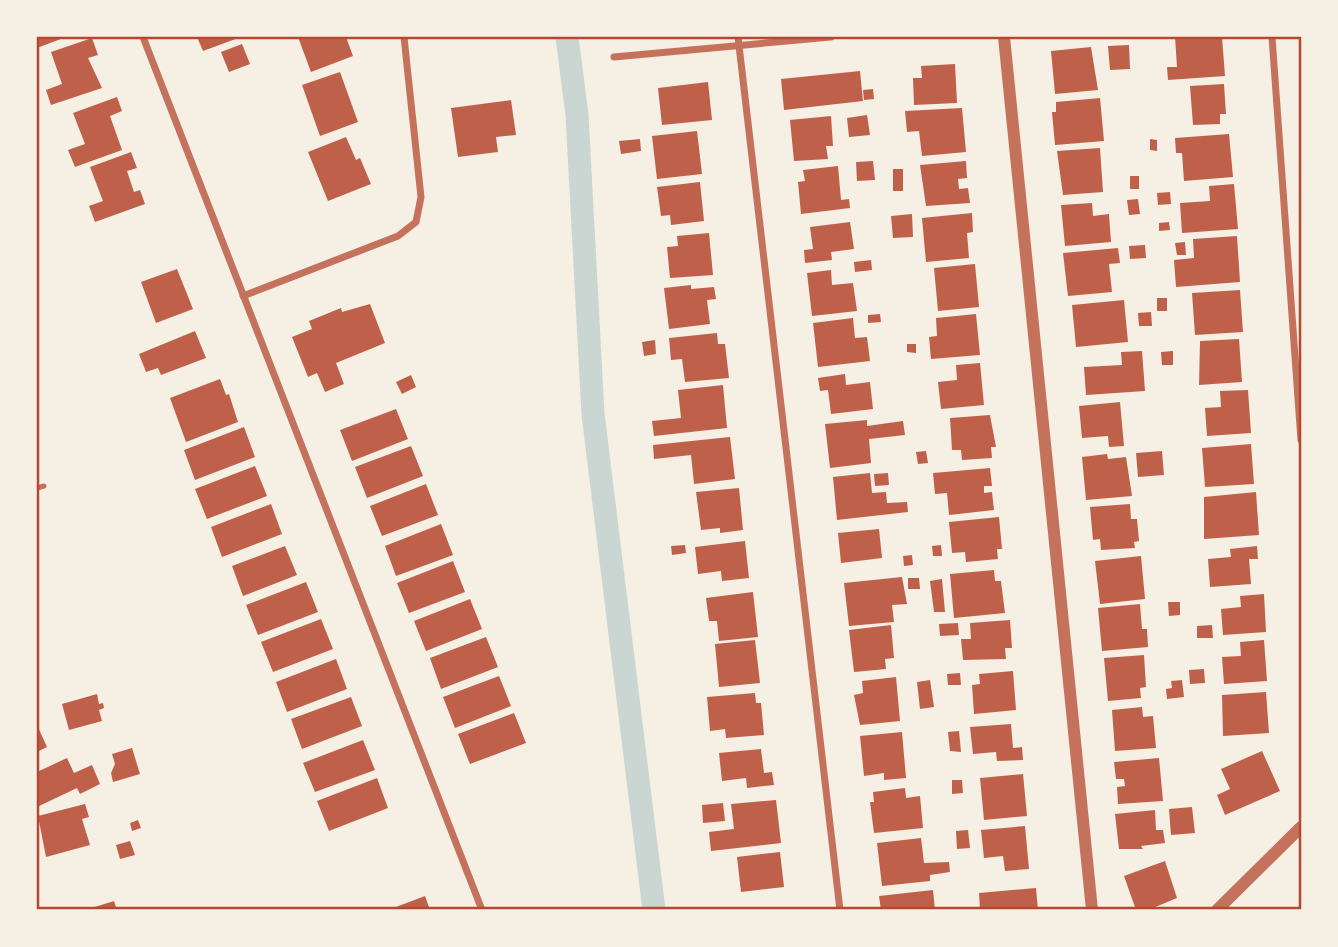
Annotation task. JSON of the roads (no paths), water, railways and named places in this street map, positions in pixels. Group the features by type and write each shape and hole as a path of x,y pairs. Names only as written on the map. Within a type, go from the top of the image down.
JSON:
{"street":[{"path":"143,37 482,910"},
{"path":"243,296 398,236 415,222 421,197 404,37"},
{"path":"614,57 738,41 831,37"},
{"path":"1004,37 1092,910"},
{"path":"1272,37 1301,440"},
{"path":"738,41 840,910"},
{"path":"1217,910 1301,827"}],"lane":[{"path":"37,488 44,486"}],"waterway":[{"path":"567,37 577,115 593,414 654,910"}]}
